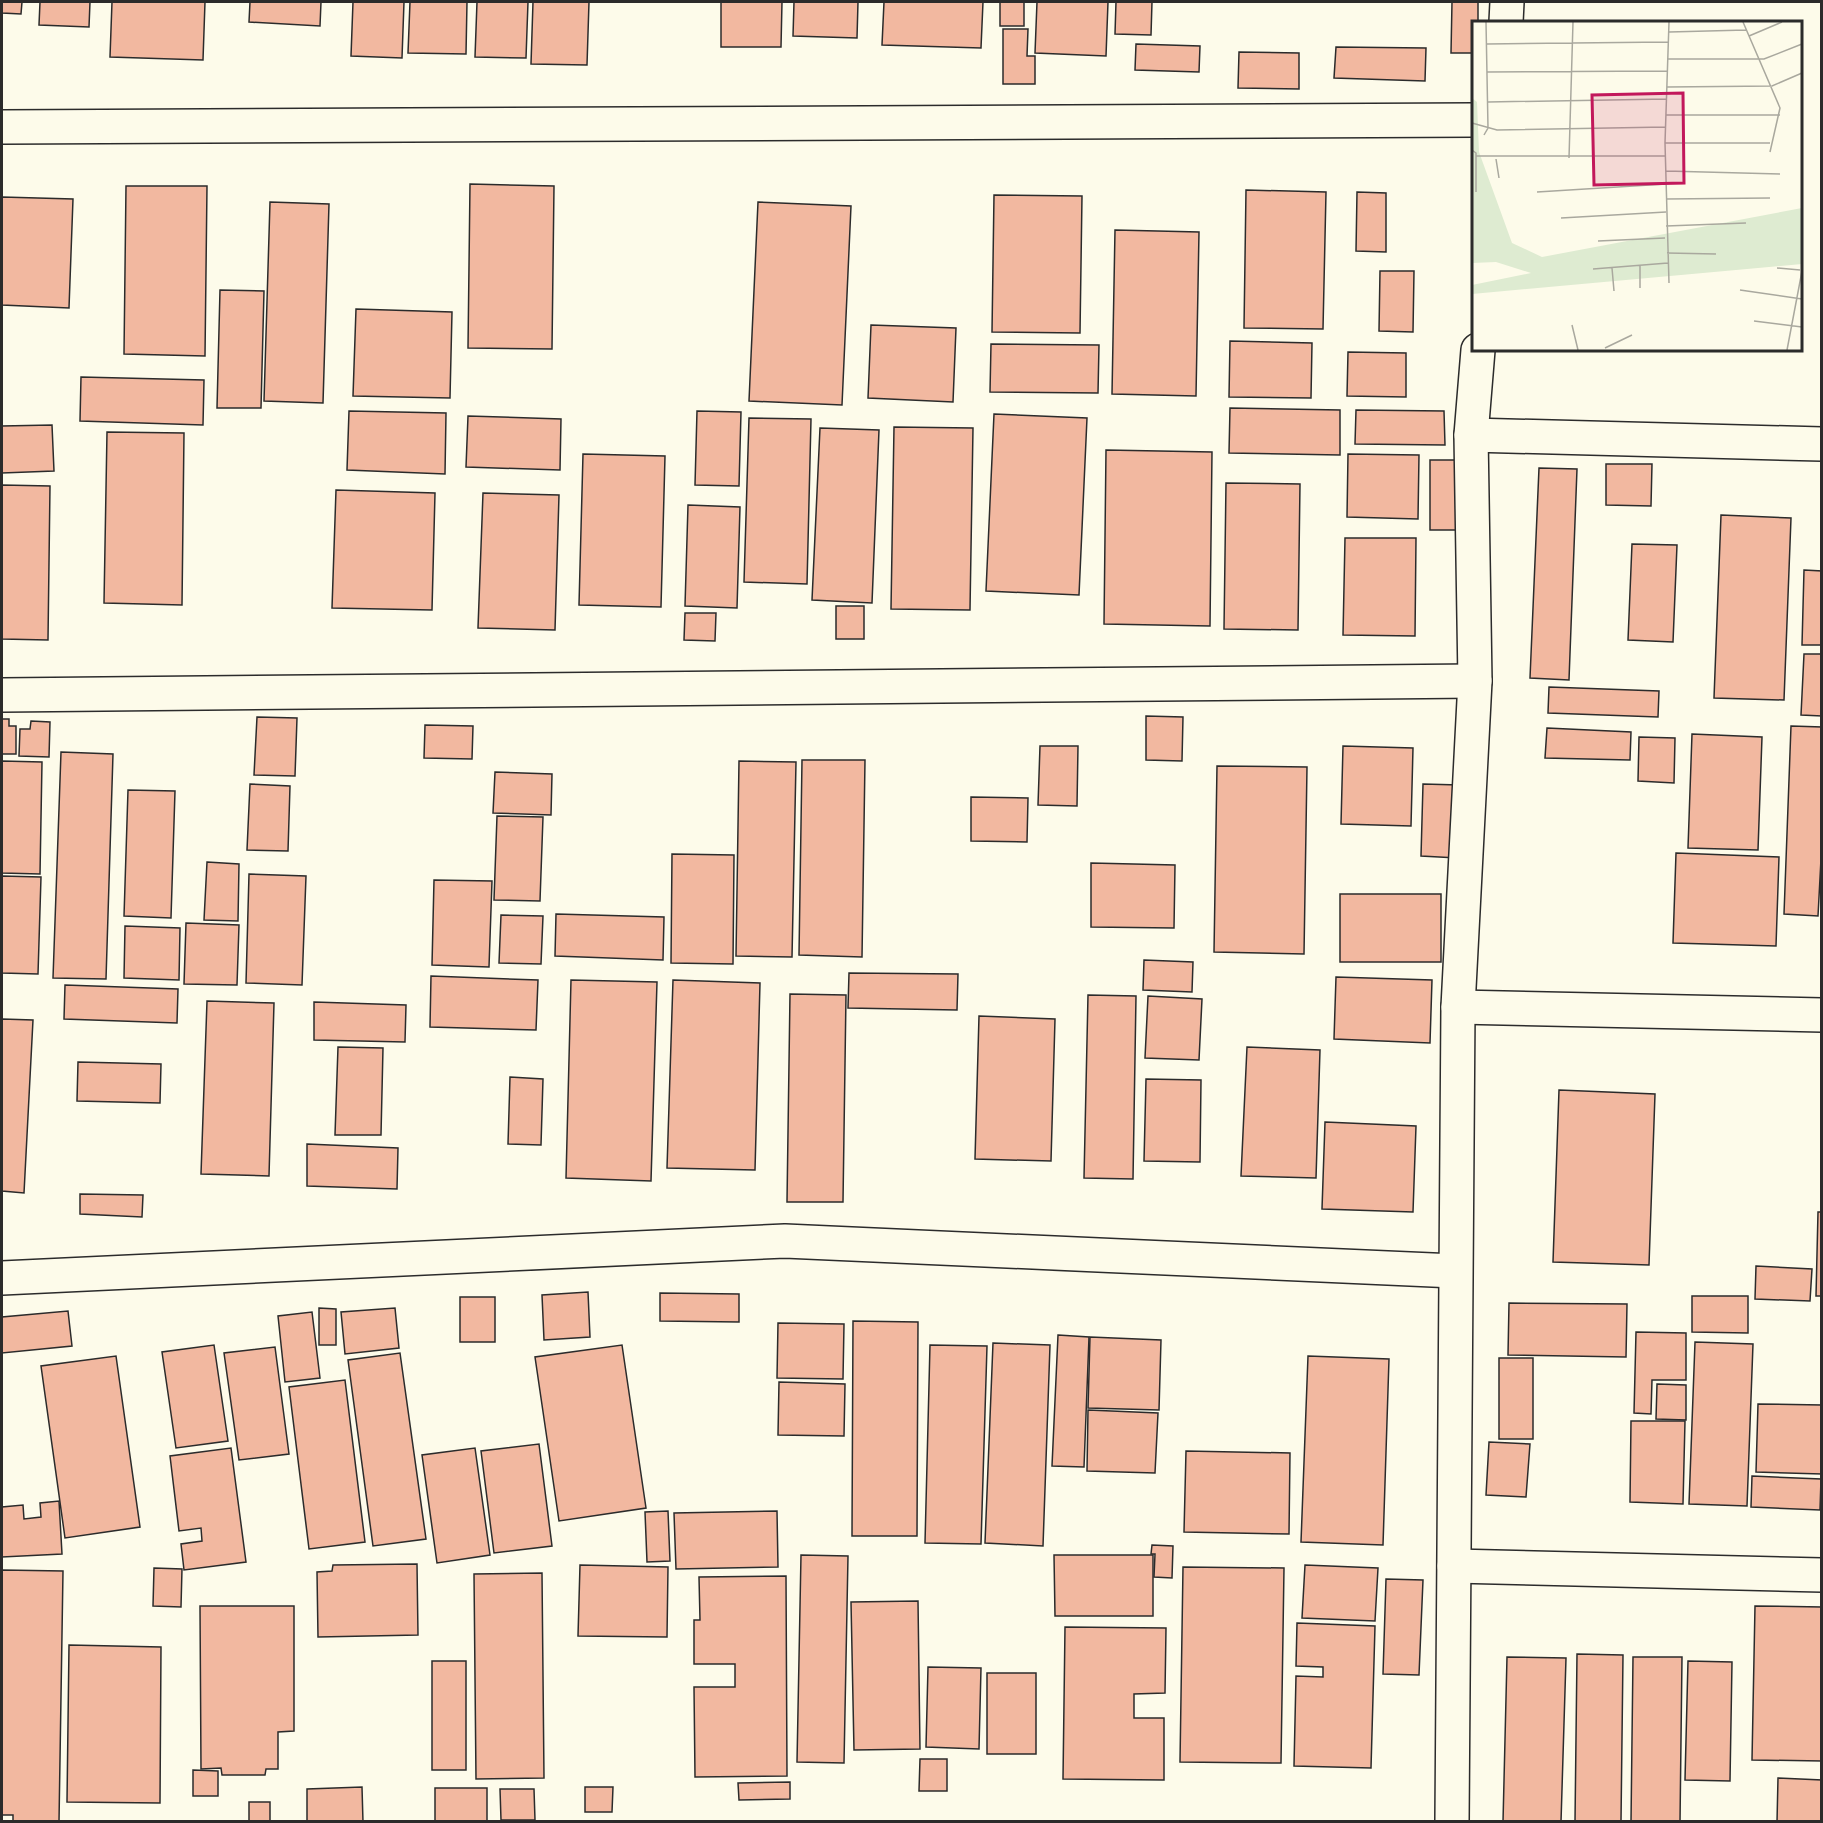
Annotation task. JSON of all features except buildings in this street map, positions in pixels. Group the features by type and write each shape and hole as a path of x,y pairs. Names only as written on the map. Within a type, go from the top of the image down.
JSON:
{"street":[{"path":"1506,21 1507,2"},
{"path":"2,127 1472,120"},
{"path":"1452,1821 1458,1007 1475,681 1471,435 1478,351"},
{"path":"1471,435 1821,444"},
{"path":"2,695 1475,681"},
{"path":"1458,1007 1821,1015"},
{"path":"2,1278 784,1240 1455,1271"},
{"path":"1454,1566 1821,1575"}]}
